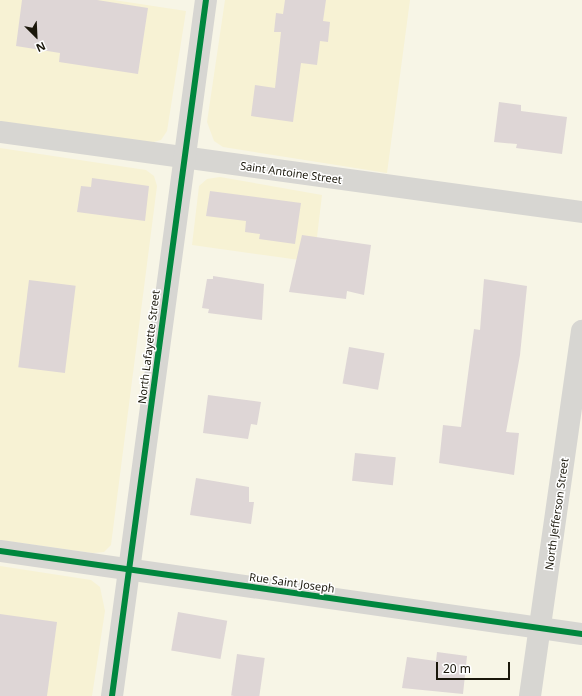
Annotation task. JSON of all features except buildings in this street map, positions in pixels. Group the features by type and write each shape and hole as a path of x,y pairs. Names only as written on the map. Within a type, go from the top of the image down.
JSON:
{"street":[{"name":"North Lafayette Street","path":"112,696 131,570 183,158 206,0"},
{"name":"Saint Antoine Street","path":"0,132 582,212"},
{"name":"North Jefferson Street","path":"530,696 541,629 582,331"},
{"name":"Rue Saint Joseph","path":"0,551 582,634"}],"shaded area":[{"path":"0,0 114,0 186,11 167,131 161,140 150,143 0,123"},
{"path":"225,0 410,0 387,173 223,147 214,141 207,122"},
{"path":"0,148 146,170 154,176 157,186 111,545 104,552 93,553 0,540"},
{"path":"220,177 322,195 314,262 192,245 199,186 207,179"},
{"path":"0,566 91,580 100,587 105,611 92,696 0,696"}],"cycle path":[{"path":"112,696 206,0"},
{"path":"0,551 582,634"}]}
